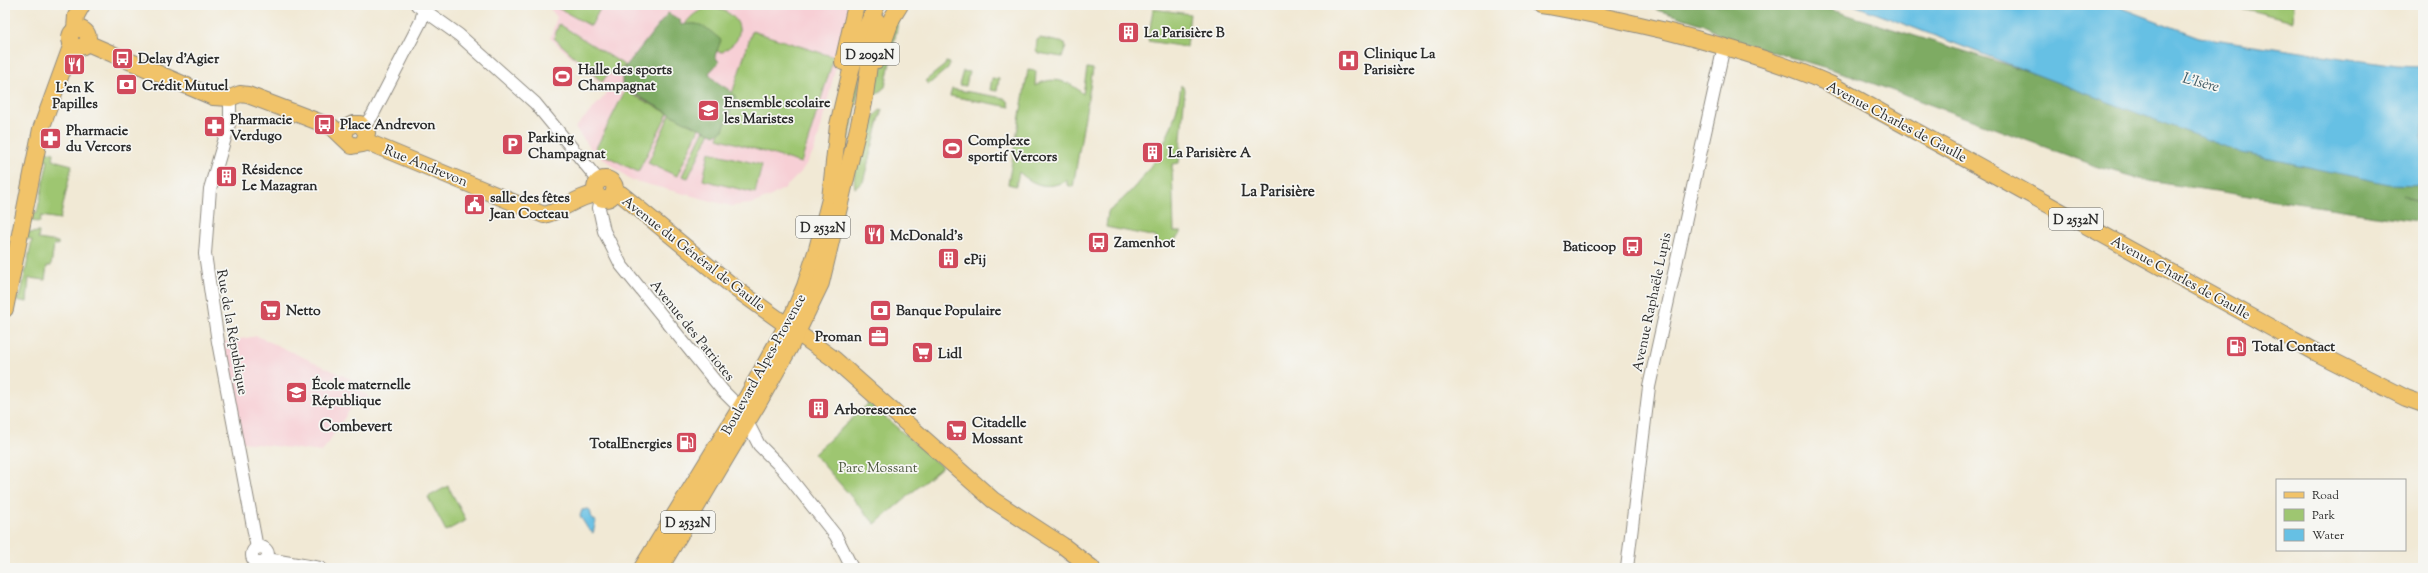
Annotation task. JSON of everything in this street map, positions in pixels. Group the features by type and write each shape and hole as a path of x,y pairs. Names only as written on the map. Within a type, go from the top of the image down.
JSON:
{"main road":[{"path":"5,309 20,225 27,214 40,153 38,144 78,39 76,16 82,5"},
{"name":"D 2532N","path":"838,125 839,88 856,5"},
{"name":"Boulevard Alpes-Provence","path":"660,568 747,423 792,328 818,249 833,178 838,125 855,56 877,5"},
{"name":"Boulevard Alpes-Provence","path":"642,568 740,408 792,328 814,300 825,270 864,103 872,42 882,5"},
{"name":"D 2532N","path":"864,103 884,40 900,5"},
{"name":"D 2532N","path":"1542,5 1628,22 1724,46"},
{"path":"78,39 213,97 248,95 341,130 352,146 359,146 364,134"},
{"name":"Avenue Charles de Gaulle","path":"1724,46 1773,61 1830,84 2317,353 2406,398 2423,404"},
{"name":"Rue Andrevon","path":"364,134 544,215 560,210 587,196 603,191"},
{"name":"Avenue du Général de Gaulle","path":"603,191 621,194 736,289 834,359 993,500 1062,545 1092,568"}],"street":[{"path":"364,134 421,21 422,7"},
{"path":"422,7 459,35 535,103 603,191"},
{"name":"Avenue Raphaële Lupis","path":"1627,568 1649,388 1724,46"},
{"name":"Rue de la République","path":"236,96 210,189 205,254 218,342 257,548 253,552 253,559 259,563 267,559 320,568"},
{"name":"Avenue des Patriotes","path":"603,191 599,208 604,231 621,265 722,391 740,408 759,445 782,468 836,536 852,568"}],"shaded area":[{"name":"Ensemble scolaire les Maristes","path":"547,5 851,5 818,139 813,153 801,172 785,188 769,197 751,204 731,206 631,180 592,150 575,128 609,91 550,38 557,17"},
{"name":"École maternelle République","path":"257,336 357,382 354,389 369,396 359,404 353,405 322,452 242,442 223,342"}],"green space":[{"path":"552,5 602,5 591,26"},
{"path":"1652,5 1816,5 2379,181 2423,185 2423,206 2403,195 2423,207 2423,222 2148,181 2099,167 1850,75 1719,36 1708,26 1657,10"},
{"path":"2228,5 2294,5 2293,21 2233,6"},
{"path":"709,7 727,13 736,21 739,26 739,32 735,43 723,52 676,46 681,32 691,17"},
{"path":"901,8 885,87 871,99 881,61"},
{"path":"1153,9 1190,14 1186,47 1148,41"},
{"path":"668,13 680,20 681,25 694,24 703,26 721,40 715,56 719,62 709,73 715,81 730,91 736,98 723,130 715,135 683,121 622,87 622,71"},
{"path":"871,22 845,164 840,158 846,112"},
{"path":"559,24 626,66 607,75 602,82 554,38"},
{"path":"752,31 834,57 801,163 718,138"},
{"path":"1040,38 1065,43 1066,47 1062,57 1038,53 1036,50 1037,40"},
{"path":"946,62 950,63 948,68 929,84 925,81 945,65"},
{"path":"1087,68 1093,69 1073,187 1067,185 1067,180 1054,185 1042,185 1030,181 1019,172 1016,186 1008,184 1028,70 1036,71 1035,86 1047,81 1060,81 1078,89 1083,94"},
{"path":"963,71 969,72 966,86 959,85"},
{"path":"992,78 999,79 997,91 990,90"},
{"path":"1181,85 1185,89 1179,163 1172,164 1174,232 1182,232 1172,243 1155,244 1156,237 1106,227 1108,212 1135,186 1157,156 1173,122"},
{"path":"952,89 1004,98 1008,101 1010,107 950,96"},
{"path":"625,91 668,113 638,172 595,150"},
{"path":"882,109 863,182 855,188 854,179 856,157 859,145 868,124"},
{"path":"671,112 700,126 677,176 648,163"},
{"path":"705,127 711,130 688,178 682,176"},
{"path":"44,151 54,153 53,160 72,165 60,219 41,216 40,222 29,221 31,212 37,213 48,160 42,159"},
{"path":"709,152 762,165 755,193 703,180"},
{"path":"39,232 38,239 58,242 58,245 54,244 51,266 47,266 45,280 29,278 27,302 16,300 15,297 20,298 32,240 26,239 28,233"},
{"name":"Parc Mossant","path":"869,403 942,467 875,524 814,454"},
{"path":"448,486 466,520 446,531 428,497"}],"water":[{"name":"L'Isère","path":"1854,5 2114,5 2199,37 2397,66 2423,67 2423,185 2389,184 2242,153"},
{"path":"582,510 590,510 592,519 596,521 593,533 588,529 580,516"}],"place":[{"name":"La Parisière B","path":"1129,32"},
{"name":"Delay d'Agier","path":"123,58"},
{"name":"Clinique La Parisière","path":"1348,61"},
{"name":"L'en K Papilles","path":"75,65"},
{"name":"Halle des sports Champagnat","path":"563,77"},
{"name":"Crédit Mutuel","path":"126,85"},
{"name":"Ensemble scolaire les Maristes","path":"709,110"},
{"name":"Place Andrevon","path":"325,124"},
{"name":"Pharmacie Verdugo","path":"214,127"},
{"name":"Pharmacie du Vercors","path":"50,138"},
{"name":"Parking Champagnat","path":"513,145"},
{"name":"Complexe sportif Vercors","path":"952,148"},
{"name":"La Parisière A","path":"1152,152"},
{"name":"Résidence Le Mazagran","path":"226,177"},
{"name":"salle des fêtes Jean Cocteau","path":"475,205"},
{"name":"McDonald's","path":"875,235"},
{"name":"Zamenhot","path":"1098,242"},
{"name":"Baticoop","path":"1632,246"},
{"name":"ePij","path":"949,259"},
{"name":"Netto","path":"270,310"},
{"name":"Banque Populaire","path":"880,310"},
{"name":"Proman","path":"878,336"},
{"name":"Total Contact","path":"2237,346"},
{"name":"Lidl","path":"923,353"},
{"name":"École maternelle République","path":"297,392"},
{"name":"Arborescence","path":"819,409"},
{"name":"Citadelle Mossant","path":"957,430"},
{"name":"TotalEnergies","path":"687,443"}],"district":[{"name":"La Parisière","path":"1278,191"},
{"name":"Combevert","path":"356,426"}]}
